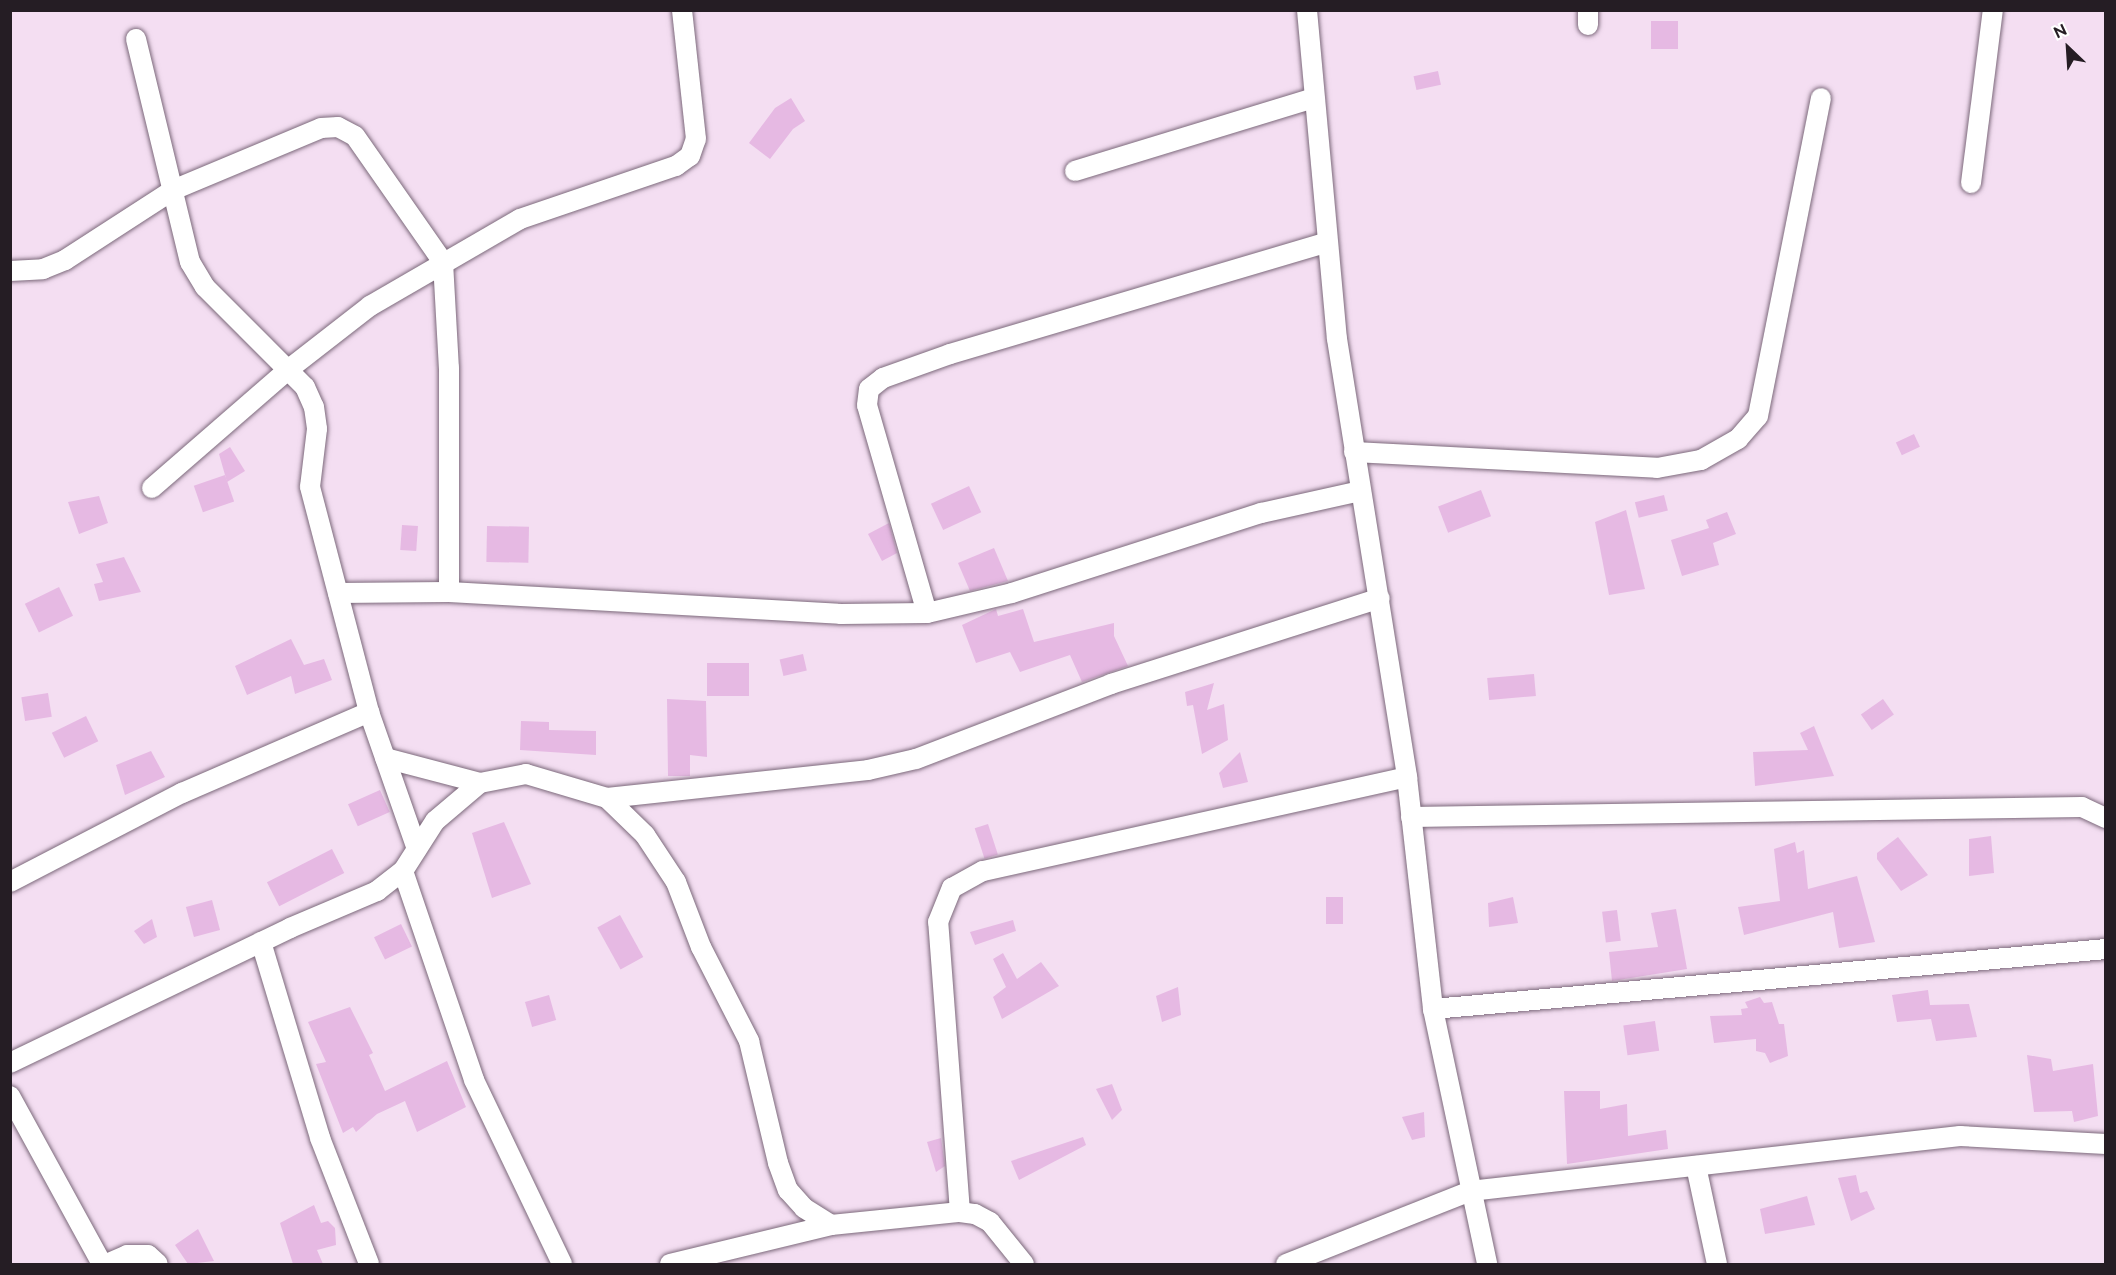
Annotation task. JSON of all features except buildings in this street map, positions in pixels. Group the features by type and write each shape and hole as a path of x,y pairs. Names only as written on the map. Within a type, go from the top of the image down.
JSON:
{"street":[{"path":"152,488 289,369 370,306 520,219 676,166 690,156 696,138 682,10"},
{"path":"1307,10 1325,243 1354,452 1380,598 1407,777 1433,1009 1487,1264"},
{"path":"1971,183 1993,10"},
{"path":"136,39 190,262 205,287 289,369 314,407 317,429 309,487 369,712 417,849"},
{"path":"1075,171 1314,98"},
{"path":"1354,452 1657,468 1701,460 1738,439 1758,416 1821,98"},
{"path":"10,271 44,269 65,260 173,190 321,128 338,127 355,136 443,262 449,368 449,592"},
{"path":"927,613 867,405 869,389 883,378 950,354 1325,243"},
{"path":"338,593 449,592 841,614 927,613 1012,593 1261,513 1360,491"},
{"path":"385,758 480,783 526,774 607,798 868,770 916,759 1111,684 1380,598"},
{"path":"10,882 182,793 369,712"},
{"path":"960,1212 938,922 952,888 984,870 1407,777"},
{"path":"10,1063 261,942 377,891 403,871 435,821 480,783"},
{"path":"607,798 645,835 676,882 701,947 748,1041 788,1190 804,1208 831,1225"},
{"path":"1411,818 2082,807 2106,818"},
{"path":"403,871 474,1080 562,1264"},
{"path":"261,942 320,1138 369,1264"},
{"path":"1433,1009 2106,948"},
{"path":"10,1096 102,1264"},
{"path":"1286,1264 1470,1191 1960,1136 2106,1143"},
{"path":"1696,1166 1717,1264"},
{"path":"670,1264 831,1225 960,1212 990,1222 1024,1264"},
{"path":"107,1264 138,1255 148,1255 158,1264"}]}
